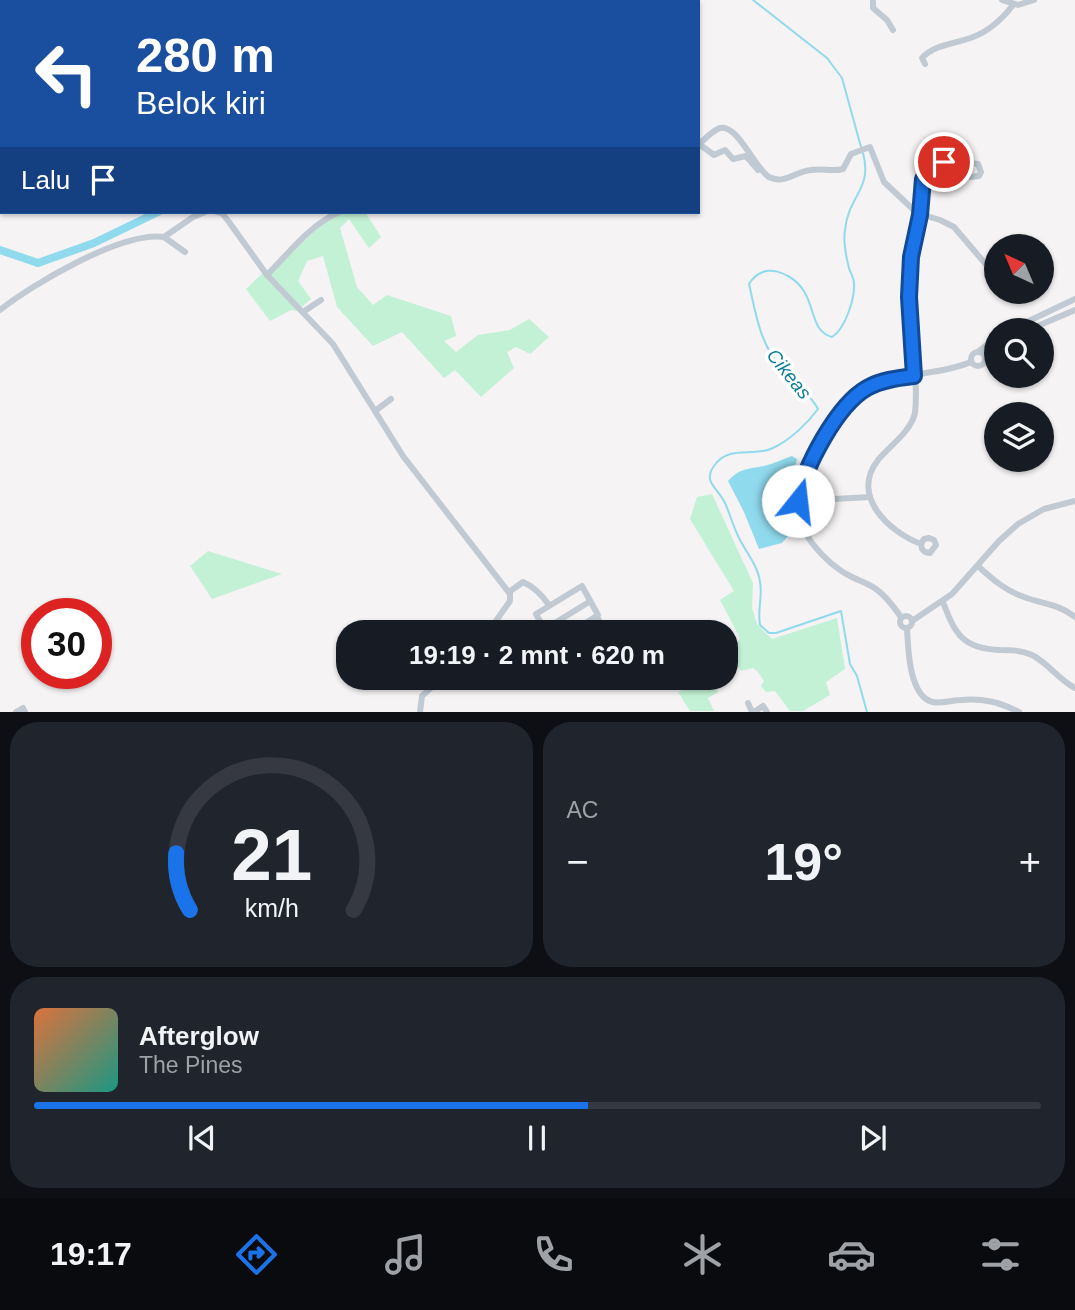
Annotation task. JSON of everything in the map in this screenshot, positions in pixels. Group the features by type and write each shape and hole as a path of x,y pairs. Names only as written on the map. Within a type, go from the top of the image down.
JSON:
{"street":[{"path":"873,0 873,8 887,20 893,30"},
{"path":"1002,0 1013,5 1024,5 1034,0"},
{"path":"925,64 922,58 929,51 985,31 1013,5"},
{"path":"700,143 719,128 726,128 736,136 769,177 779,179 791,178 809,170 843,169 851,154 866,147 872,148 884,182 920,215 940,220 954,228 984,259"},
{"path":"700,145 714,155 725,150 733,159 746,156 756,169 761,169"},
{"path":"921,544 896,532 887,524 876,511 870,497 870,484 873,469 914,419 916,400 909,279 922,186 926,174 938,165 950,160 969,165"},
{"path":"164,237 200,214"},
{"path":"219,214 229,222 267,275 333,344 403,456 509,592 510,601 497,620"},
{"path":"267,275 314,228 335,214"},
{"path":"0,310 32,286 82,260 129,242 153,235 164,237 184,252"},
{"path":"1035,318 1075,299"},
{"path":"303,312 321,300"},
{"path":"1054,319 1075,310"},
{"path":"907,628 900,626 901,617 878,590 842,572 819,551 804,529 798,501 810,462 852,400 875,384 943,371 971,362 979,366 983,364 982,353 973,353 971,362"},
{"path":"375,411 391,399"},
{"path":"798,501 870,497"},
{"path":"907,628 912,621 943,602 1018,524 1044,509 1075,501"},
{"path":"978,566 1004,588 1025,598 1062,608 1075,617"},
{"path":"509,592 523,582 540,593 550,605"},
{"path":"539,620 536,614 582,586 590,598 598,620"},
{"path":"561,620 589,601"},
{"path":"943,602 955,630 965,641 982,648 1029,654 1060,680 1075,688"},
{"path":"901,617 907,615 912,621"},
{"path":"590,620 596,616"},
{"path":"907,628 910,666 919,691 928,700 939,702 985,699 1019,712"},
{"path":"420,712 422,696 429,690"},
{"path":"748,703 753,712 763,706 767,712"},
{"path":"16,712 23,708 24,712"}],"green space":[{"path":"340,214 366,214 381,237 369,248 349,219 340,228 357,287 373,305 387,295 451,316 456,336 444,341 456,352 478,335 510,330 529,319 549,337 530,354 516,347 507,352 514,368 481,397 455,370 444,378 402,332 373,346 337,307 323,256 307,261 298,281 311,299 297,311 291,310 270,321 246,289 266,270 269,274 326,221"},
{"path":"712,494 753,583 752,608 757,624 772,639 837,618 845,669 826,682 830,695 803,711 790,711 775,691 766,692 761,686 764,681 758,672 753,668 741,671 738,666 738,620 731,620 720,600 734,591 690,519 697,497"},
{"path":"208,551 282,574 212,599 190,566"},
{"path":"717,690 708,698 714,711 690,711 678,692"}],"water":[{"path":"792,456 797,459 789,506 794,536 787,537 782,543 759,549 728,481 740,471"}],"waterway":[{"name":"Cikeas","path":"753,0 827,58 842,78 861,147"},
{"name":"Cikeas","path":"863,153 865,175 850,209 844,234 847,259 854,281 853,297 845,321 837,333 832,337 824,333 804,292 798,283 788,276 766,271 752,279 749,284 760,329 769,350 782,369 818,409 798,431 779,445 765,451 734,453 720,459 710,477 759,576 760,625 769,633 776,633 841,611 850,664 857,676 867,712"},
{"path":"0,250 38,263 94,243 154,214"}],"route":[{"path":"798,501 810,462 852,400 875,384 914,376 909,313 911,257 920,215 923,179 944,162"}]}
